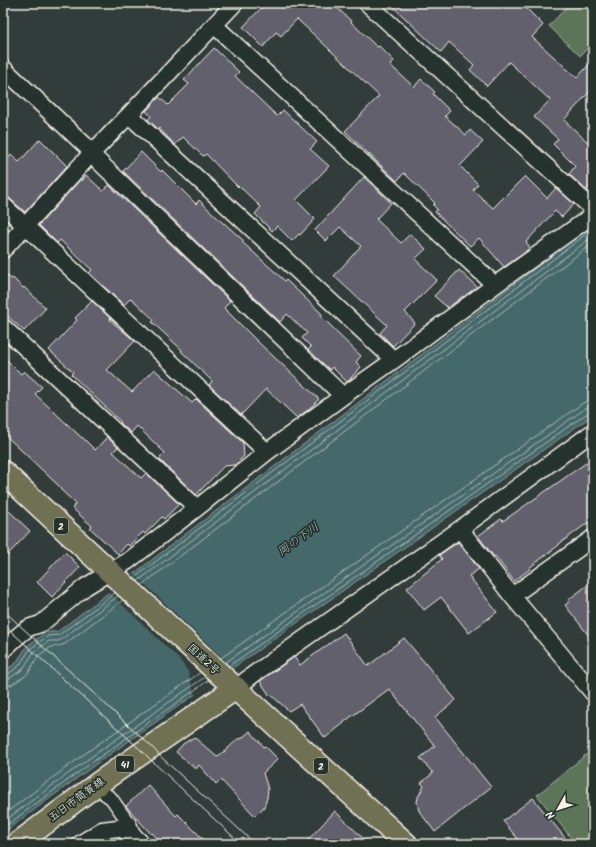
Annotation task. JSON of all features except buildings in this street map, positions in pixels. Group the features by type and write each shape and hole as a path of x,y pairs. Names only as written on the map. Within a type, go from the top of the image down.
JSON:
{"main road":[{"name":"国道2号","path":"3,472 406,844"},
{"name":"五日市筒賀線","path":"30,840 100,782 229,682"}],"street":[{"path":"3,250 91,154 235,3"},
{"path":"367,3 593,209"},
{"path":"214,26 495,285"},
{"path":"3,68 88,148 91,154 343,396"},
{"path":"129,115 394,360"},
{"path":"3,205 267,452"},
{"path":"3,650 26,629 39,624 85,587 114,576 128,560 197,508 267,452 593,215"},
{"path":"3,327 197,508"},
{"path":"229,682 254,674 460,529 593,432"},
{"path":"460,529 512,596 593,693"},
{"path":"512,596 593,538"},
{"path":"100,782 105,794 111,798 134,833"},
{"path":"80,844 102,830 118,828 134,833"}],"green space":[{"path":"570,3 593,3 593,43 580,56 549,26"},
{"path":"593,749 593,844 576,844 537,795"}],"water":[{"name":"岡の下川","path":"593,224 593,415 96,764 3,833 3,672 16,663 27,646 46,632 57,632"}],"pier":[{"path":"132,572 234,668 195,695 188,672 182,663 107,591"}],"tram line":[{"path":"3,610 255,844"},
{"path":"3,624 241,844"}]}
